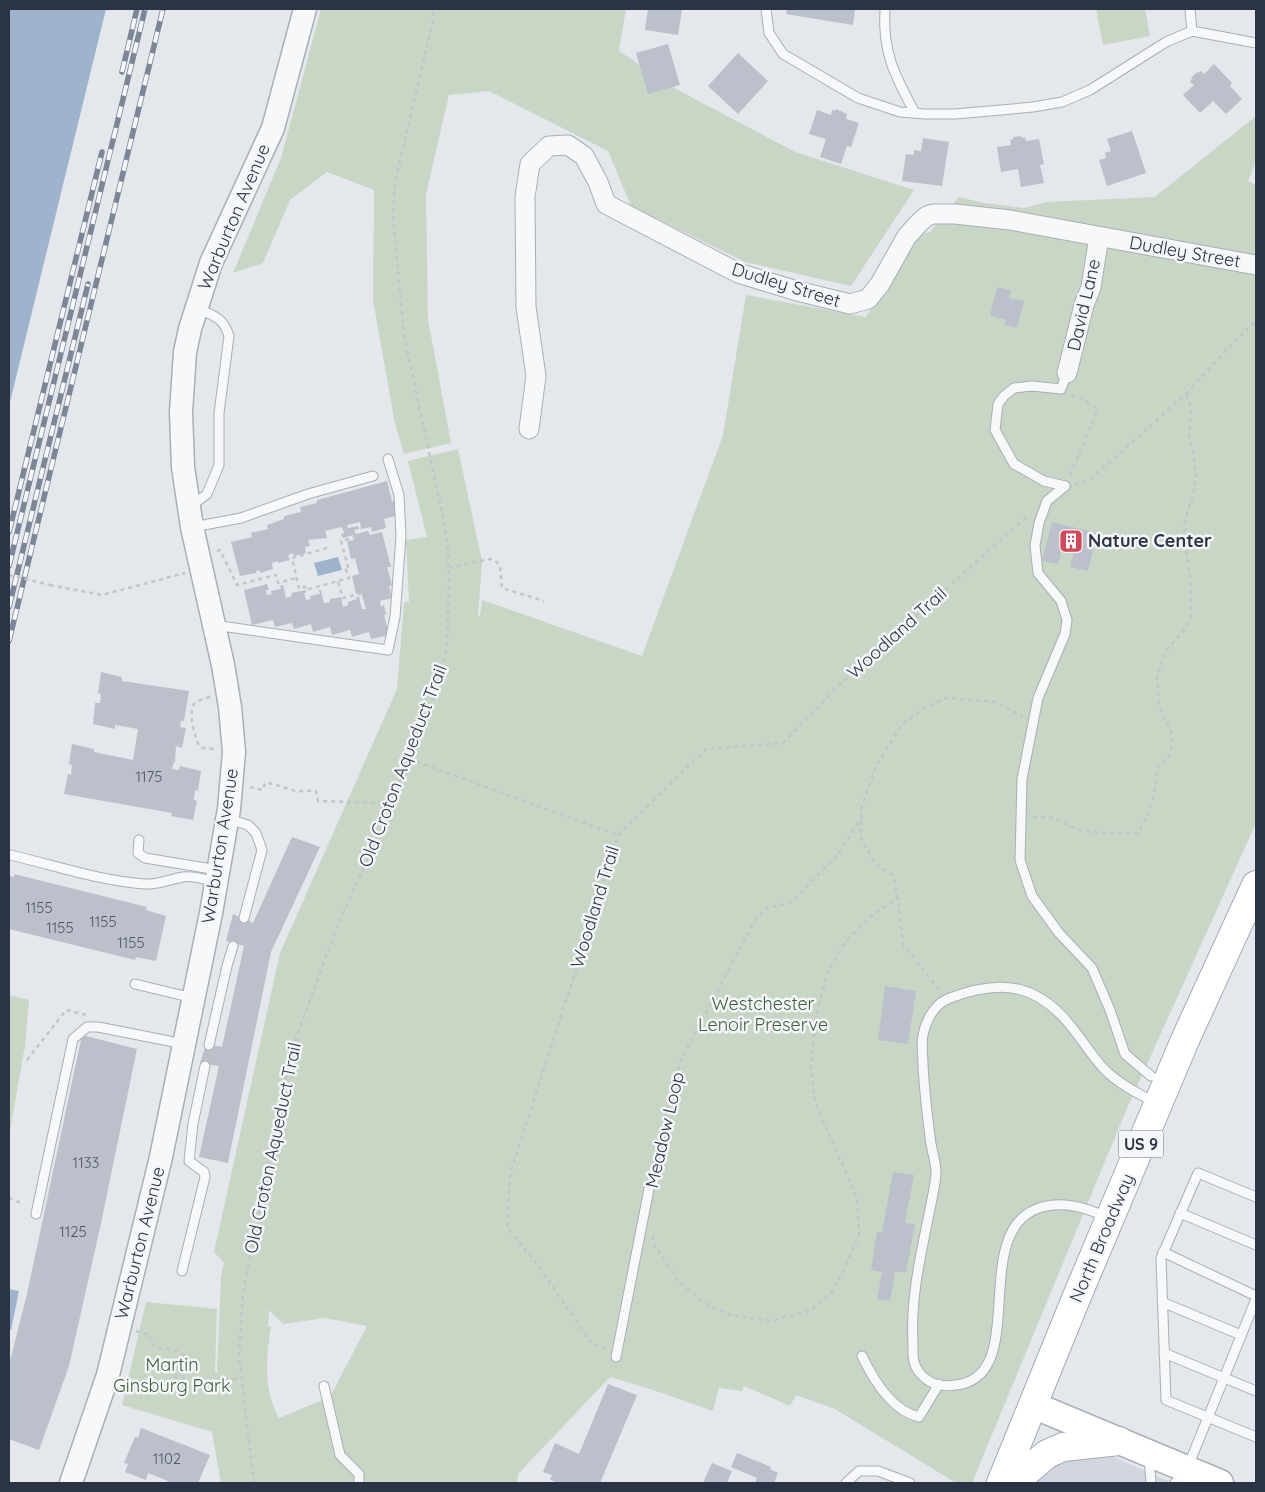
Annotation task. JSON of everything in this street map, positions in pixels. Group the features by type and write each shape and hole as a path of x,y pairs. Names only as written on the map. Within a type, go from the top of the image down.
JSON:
{"main road":[{"name":"North Broadway","path":"1001,1483 1158,1104 1256,885"},
{"path":"1033,1405 1149,1453 1181,1476 1220,1483"},
{"path":"1013,1483 1048,1454 1063,1447 1119,1440"}],"street":[{"name":"Warburton Avenue","path":"71,1483 108,1374 160,1157 218,876 231,782 234,752 230,707 214,625 206,561 190,517 184,467 181,412 185,352 211,263 273,128 305,9"},
{"name":"Dudley Street","path":"529,430 536,376 526,308 525,197 530,164 549,146 568,145 584,156 598,182 606,204 614,209 738,272 797,291 850,304 868,298 880,284 907,236 927,216 955,214 1010,220 1256,266"},
{"name":"David Lane","path":"1064,381 1090,287 1099,237"}],"lane":[{"path":"766,9 769,33 783,54 858,98 900,112 955,114 1033,107 1062,102 1090,90 1166,42 1192,31 1256,43"},
{"path":"885,9 884,30 888,52 895,74 915,113"},
{"path":"1190,9 1192,31"},
{"path":"190,517 207,494 219,465 219,413 229,336 226,326 222,321 197,308"},
{"path":"1064,381 1014,388 998,404 994,430 1014,464 1044,481 1065,486"},
{"path":"214,625 388,650 396,617 402,536 399,496 388,459"},
{"path":"190,517 241,518 308,494 373,476"},
{"path":"1065,486 1047,501 1039,524 1036,546 1038,573 1061,601 1067,620 1065,634 1038,698 1022,779 1020,860 1032,896 1059,933 1092,968 1110,1010 1125,1054 1150,1076"},
{"path":"227,818 248,825 256,834 262,850 244,918"},
{"path":"138,840 138,853 145,858 218,876"},
{"path":"10,855 100,876 146,884 162,883 184,876 218,876"},
{"path":"209,1045 226,966 233,946"},
{"path":"135,984 193,998"},
{"path":"1110,1218 1088,1208 1066,1205 1047,1206 1022,1217 1015,1226 1006,1248 996,1337 989,1362 975,1378 966,1383 954,1386 927,1380 915,1366 912,1320 936,1169 924,1092 922,1038 926,1022 934,1009 946,999 992,986 1021,989 1036,995 1063,1016 1093,1055 1114,1078 1126,1088 1158,1104"},
{"path":"36,1214 73,1038 87,1027 98,1027 184,1044"},
{"path":"182,1271 205,1177 204,1172 189,1161 193,1124 205,1066"},
{"path":"1256,1197 1198,1172 1161,1258 1166,1400 1256,1438"},
{"path":"617,1354 649,1189"},
{"path":"1180,1213 1256,1245"},
{"path":"1163,1252 1256,1298 1181,1476"},
{"path":"1162,1302 1242,1335"},
{"path":"1164,1353 1256,1391"},
{"path":"862,1356 872,1376 881,1388 899,1407 914,1416 919,1417 939,1384"},
{"path":"324,1386 340,1455 359,1474 359,1483"},
{"path":"1149,1453 1151,1483"},
{"path":"846,1483 859,1471 878,1471 910,1483"}],"path":[{"name":"Old Croton Aqueduct Trail","path":"254,1483 240,1356 243,1292 291,1052 336,929 390,807 434,698 444,665 447,644 449,568 444,522 404,336 393,218 395,182 433,21 434,9"},
{"path":"1065,486 1088,481 1187,393 1227,349 1256,321"},
{"path":"1064,381 1073,397 1085,400 1096,408 1096,414 1075,464"},
{"path":"1021,818 1050,817 1079,830 1103,833 1138,833 1146,818 1154,796 1157,769 1171,753 1172,734 1159,705 1157,675 1166,651 1186,628 1191,616 1191,584 1184,536 1185,518 1192,500 1196,477 1193,450 1189,438 1191,410 1187,393"},
{"name":"Woodland Trail","path":"617,1354 592,1344 540,1268 507,1227 510,1174 618,835 706,749 783,743 838,686 1031,513"},
{"path":"327,548 292,558 299,589 308,586 309,589 348,578 345,567 348,567 341,540 358,536"},
{"path":"9,575 102,595 206,561 220,550 237,585 276,575 278,583 296,578"},
{"path":"449,568 488,559 495,560 500,566 502,588 544,601"},
{"path":"338,582 343,598 370,591"},
{"path":"213,696 196,701 192,707 193,730 199,746 218,749"},
{"path":"946,999 903,944 898,898 893,875 875,864 860,836 862,806 876,766 902,725 924,708 946,698 996,702 1034,723"},
{"path":"409,759 618,835"},
{"path":"231,782 263,790 265,782 268,782 279,784 297,792 306,790 316,791 318,801 379,803 390,807"},
{"name":"Meadow Loop","path":"649,1189 655,1154 680,1062 756,918 768,908 792,902 839,853 862,818"},
{"path":"652,1234 653,1243 678,1281 703,1302 730,1316 771,1321 810,1311 832,1292 846,1266 859,1233 857,1198 815,1102 811,1068 815,1021 828,971 847,940 875,913 898,898"},
{"path":"26,1060 66,1010 86,1015 89,1019"},
{"path":"9,1198 21,1203"},
{"path":"136,1331 150,1335 150,1343 159,1348 183,1354 184,1389"},
{"path":"183,1370 179,1372 167,1388 168,1392 178,1392 199,1380 242,1379"}],"shaded area":[{"path":"1100,1451 1172,1483 1028,1483 1048,1457"}],"green space":[{"path":"321,9 626,9 619,51 676,89 795,152 914,190 851,286 745,262 631,206 608,151 489,91 449,95 426,194 428,319 451,443 404,454 395,424 373,300 374,190 327,172 290,200 263,263 233,273 281,158"},
{"path":"1096,9 1145,9 1150,36 1103,45"},
{"name":"Westchester Lenoir Preserve","path":"1256,116 1256,161 1248,181 1256,185 1256,823 1125,1113 972,1483 956,1483 835,1409 796,1395 790,1406 744,1386 742,1391 719,1388 713,1411 610,1377 518,1474 517,1483 221,1483 212,1432 122,1405 146,1302 217,1309 215,1373 217,1372 221,1277 224,1263 214,1252 280,953 397,689 404,602 409,602 406,540 427,537 408,461 458,449 482,561 478,616 480,616 482,600 642,656 723,435 746,295 866,317 917,235 930,232 959,197 984,203 1024,208 1047,202 1155,197","holes":["269,1310 283,1324 325,1318 367,1326 330,1397 279,1418 270,1396 268,1384 267,1362 271,1326 268,1327"]},
{"path":"9,995 29,1000 25,1046 9,1136"}],"water":[{"path":"9,9 106,9 9,406"},
{"path":"338,557 342,570 318,576 314,563"},
{"path":"9,1289 19,1291 11,1330 9,1330"}],"building":[{"path":"648,9 682,9 678,35 645,30"},
{"path":"787,9 855,9 853,25 786,14"},
{"path":"668,44 680,85 648,94 636,53"},
{"path":"738,53 768,81 738,114 708,86"},
{"path":"1214,64 1232,83 1230,86 1242,99 1226,114 1213,101 1200,113 1183,95 1194,85 1190,82 1197,72 1201,71 1204,74"},
{"path":"836,109 847,114 846,119 859,123 851,147 847,146 841,164 820,157 826,139 809,134 817,110 831,115 832,110 835,111"},
{"path":"1132,131 1146,173 1107,186 1099,160 1106,158 1105,153 1111,151 1107,139"},
{"path":"1021,136 1021,138 1025,137 1026,141 1039,139 1044,164 1040,165 1044,183 1021,187 1018,169 1001,172 997,147 1011,145 1010,140 1013,137"},
{"path":"923,138 949,142 942,186 902,181 906,154 914,155 914,150 921,151"},
{"path":"997,287 1011,290 1009,298 1024,301 1017,328 1004,325 1006,320 990,316"},
{"path":"387,481 392,501 395,500 397,508 394,509 395,516 384,519 386,528 372,532 371,527 361,529 360,522 347,525 348,528 358,526 359,529 354,530 356,534 368,531 370,535 382,532 391,567 387,567 392,585 389,586 392,598 380,601 381,607 384,605 386,615 384,615 389,635 371,639 369,632 352,637 350,630 332,635 330,627 313,632 311,624 294,629 292,623 275,627 273,620 252,625 244,590 267,584 269,590 266,590 267,595 272,594 271,591 281,589 280,586 283,585 286,598 292,596 291,593 306,590 306,593 304,593 306,600 311,599 310,596 320,594 319,590 321,590 324,603 330,602 330,599 341,597 343,607 348,605 348,602 357,599 356,597 359,597 362,609 366,609 361,592 356,594 352,576 359,574 355,558 351,559 347,541 354,540 353,535 343,538 341,534 344,533 342,527 325,531 327,538 308,540 310,546 305,547 306,553 294,556 293,553 288,555 290,560 272,563 273,569 260,573 260,570 256,571 256,573 240,576 231,542 252,537 251,533 268,529 267,525 284,519 284,516 301,512 300,507 317,503 317,500"},
{"name":"Nature Center","path":"1052,522 1097,533 1088,571 1070,567 1074,551 1062,548 1058,564 1042,561"},
{"path":"101,672 122,677 122,681 189,691 184,721 181,721 180,727 186,728 182,748 176,746 175,762 172,769 179,770 180,766 201,771 198,791 195,790 194,800 197,801 193,820 171,816 172,813 64,794 68,774 71,775 72,765 69,764 72,744 94,749 94,752 133,760 138,729 115,725 115,729 93,724 95,703 100,703 101,694 98,693"},
{"path":"292,837 320,847 271,952 228,1163 199,1157 219,1066 200,1063 206,1044 222,1047 244,946 226,941 233,914 253,923"},
{"path":"14,874 147,907 146,910 166,916 156,961 136,957 135,960 9,929 9,876 14,877"},
{"path":"885,986 916,991 908,1044 878,1040"},
{"path":"82,1035 137,1049 69,1366 39,1450 9,1439 9,1365 27,1294"},
{"path":"893,1172 914,1175 905,1223 915,1224 906,1273 895,1271 890,1301 877,1299 882,1272 871,1270 877,1232 882,1233"},
{"path":"608,1384 637,1395 600,1483 559,1483 550,1480 552,1475 543,1472 555,1443 579,1454"},
{"path":"141,1428 210,1455 198,1483 167,1483 168,1481 148,1473 146,1480 125,1472 128,1464 124,1463 135,1437 138,1438"},
{"path":"737,1453 771,1467 770,1469 778,1473 774,1483 755,1483 757,1478 731,1467"},
{"path":"712,1463 732,1471 727,1483 703,1483"}],"railway":[{"path":"122,72 137,9"},
{"path":"9,566 145,9"},
{"path":"9,641 163,9"},
{"path":"9,532 102,152"},
{"path":"9,607 88,284"}],"place":[{"name":"Nature Center","path":"1071,541"}],"park label":[{"name":"Martin Ginsburg Park","path":"172,1375"}]}
